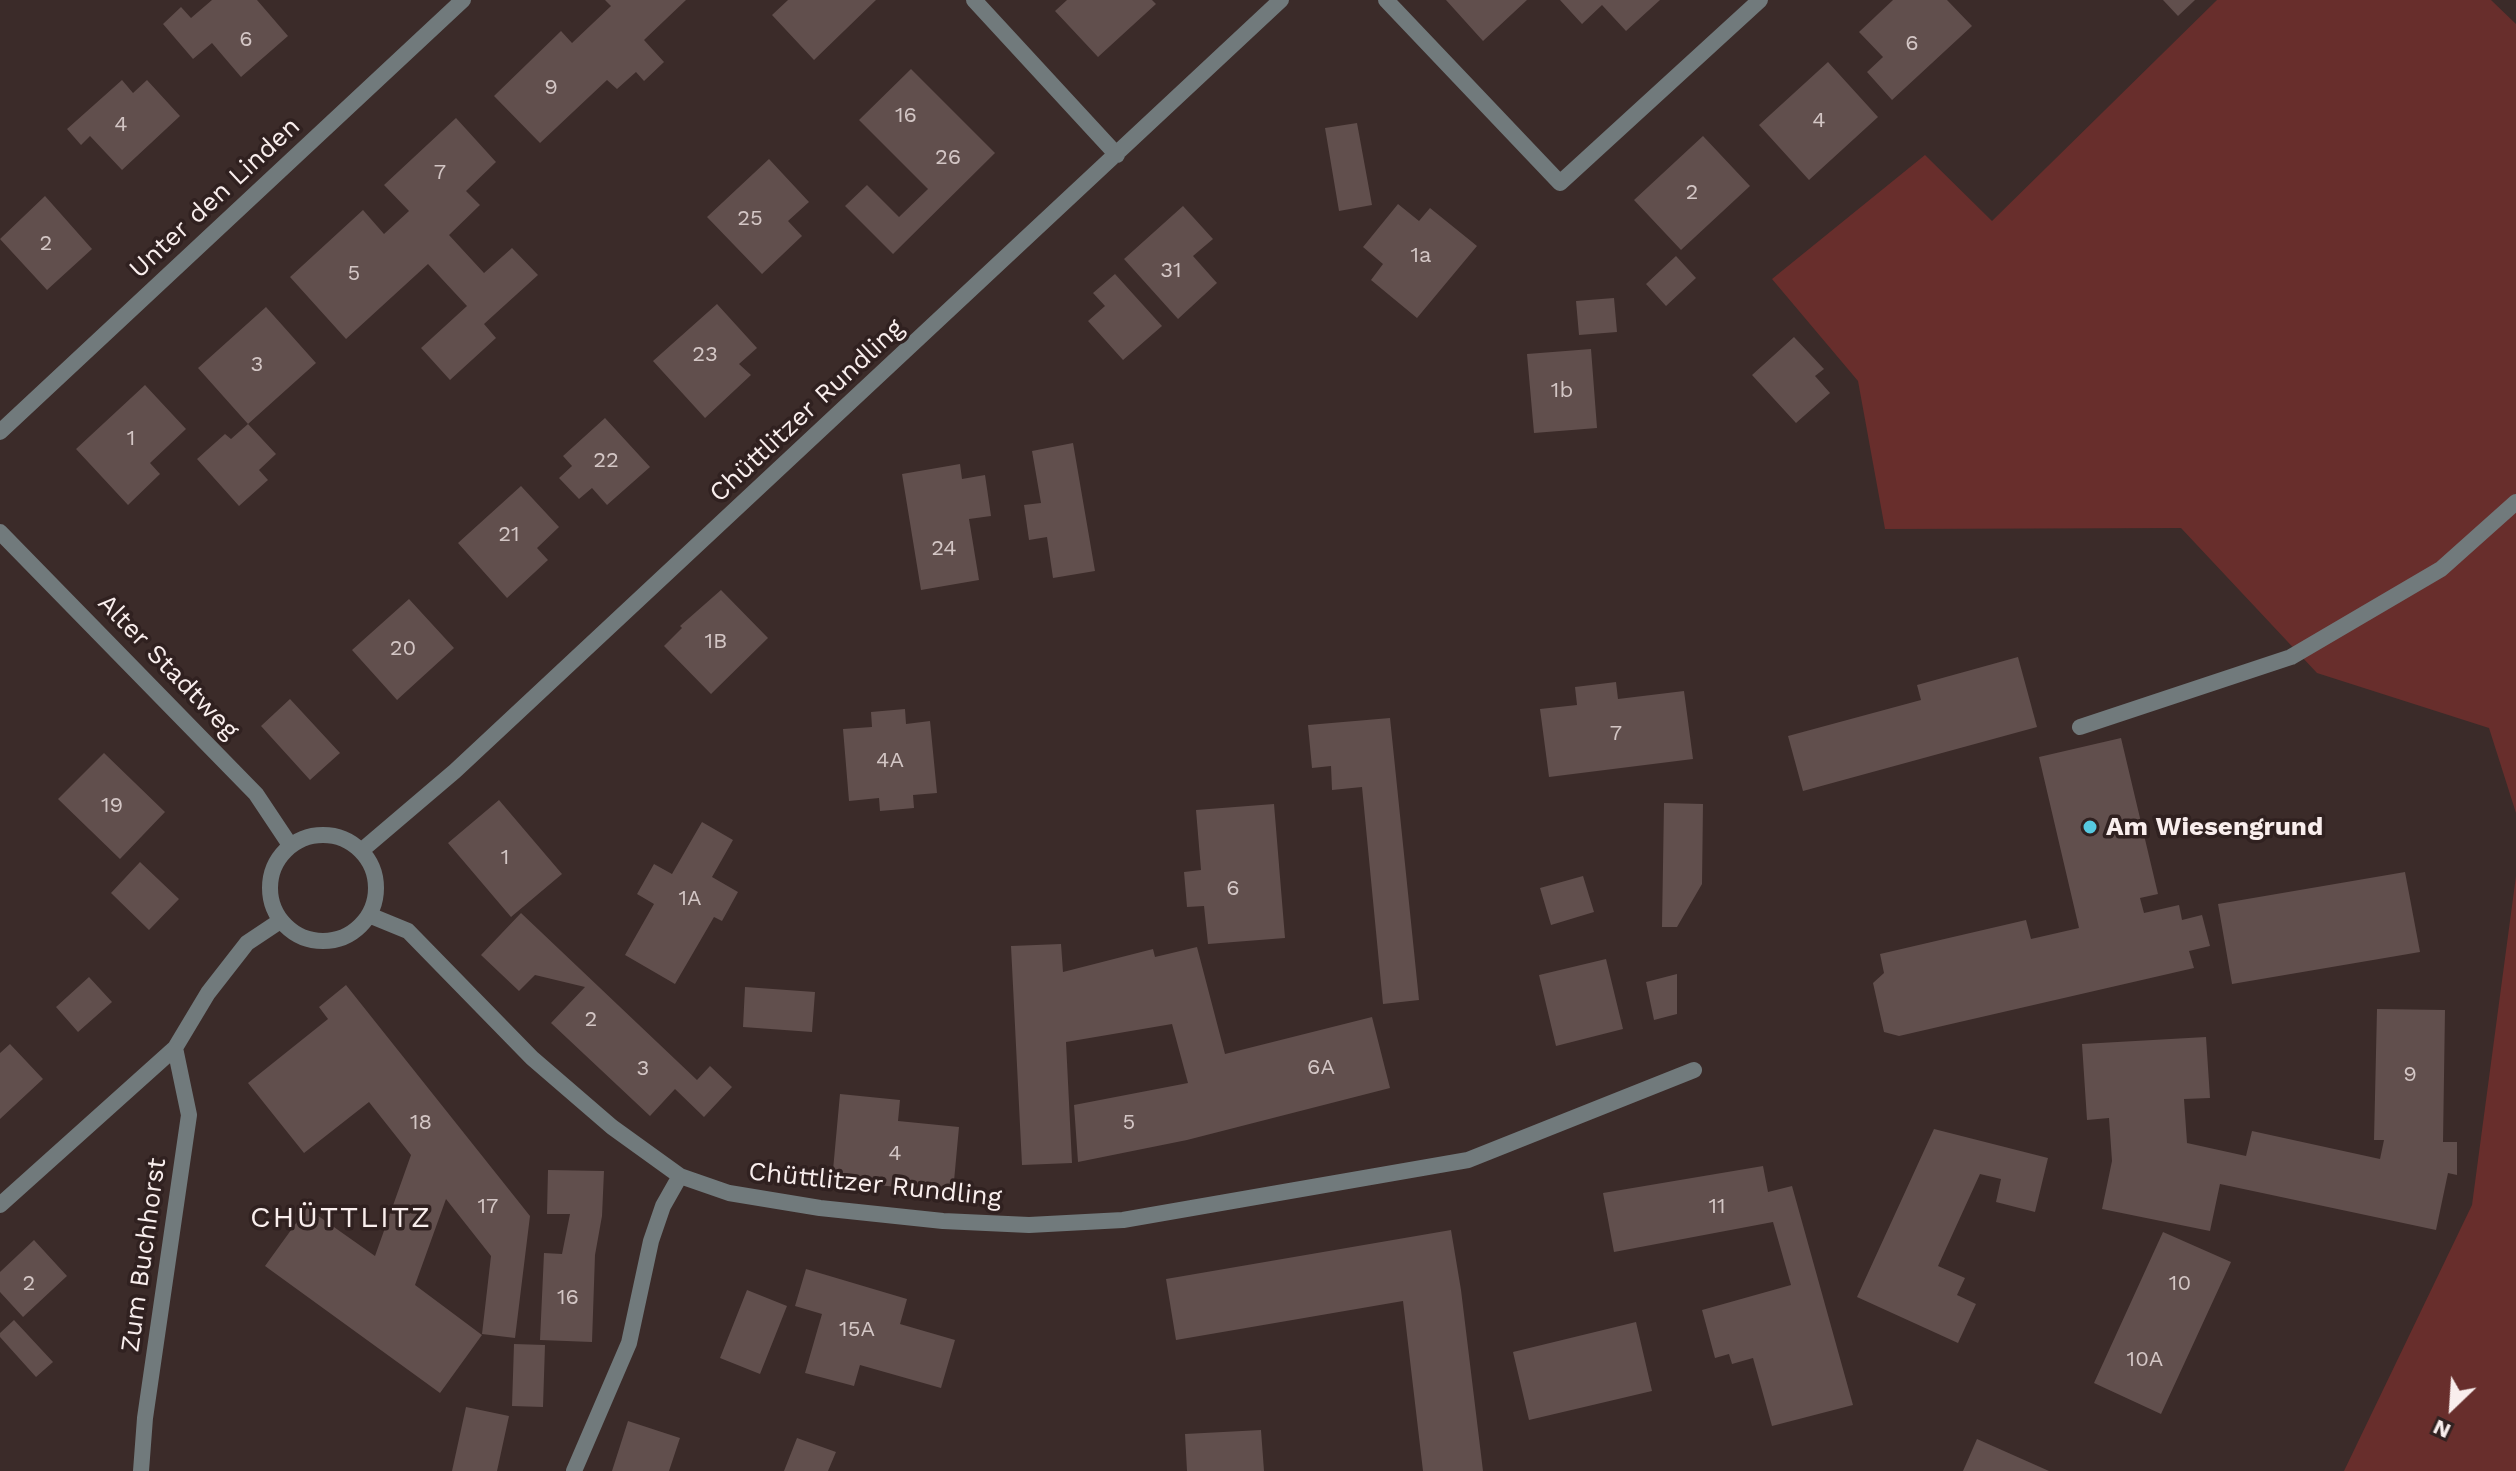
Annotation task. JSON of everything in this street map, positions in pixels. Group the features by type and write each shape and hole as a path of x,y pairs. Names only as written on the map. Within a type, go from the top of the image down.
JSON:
{"street":[{"name":"Unter den Linden","path":"0,432 463,0"},
{"path":"974,0 1117,155"},
{"name":"Chüttlitzer Rundling","path":"361,851 467,760 1281,0"},
{"path":"1386,0 1560,183 1760,0"},
{"path":"2080,727 2291,657 2441,569 2516,502"},
{"name":"Alter Stadtweg","path":"0,532 195,728 256,794 290,845"},
{"path":"335,836 349,841 361,851 373,871 376,894 369,915 355,931 336,940 315,941 295,934 280,921 271,901 269,880 276,861 290,845 304,838 335,836"},
{"name":"Chüttlitzer Rundling","path":"369,915 408,931 532,1058 612,1127 680,1176 729,1193 820,1208 943,1221 1029,1225 1123,1220 1468,1160 1694,1070"},
{"path":"0,1205 175,1048 208,993 247,943 280,921"},
{"name":"Zum Buchhorst","path":"141,1471 145,1418 189,1115 175,1048"},
{"path":"574,1471 629,1343 651,1241 663,1206 680,1176"}],"shaded area":[{"path":"2217,0 2491,0 2516,24 2516,813 2489,728 2317,673 2181,528 1885,529 1858,381 1772,279 1925,155 1992,221"},
{"path":"2516,876 2516,1471 2344,1471 2472,1205"}],"building":[{"path":"212,0 257,0 288,36 241,77 212,43 193,59 163,24 181,7 191,18"},
{"path":"605,0 686,0 644,40 664,62 644,81 636,72 617,89 607,80 540,143 494,96 561,31 572,43 611,6"},
{"path":"788,0 876,0 814,60 772,15"},
{"path":"1067,0 1152,0 1156,4 1098,57 1055,11"},
{"path":"1446,0 1527,0 1483,41"},
{"path":"1560,0 1660,0 1626,31 1602,5 1582,24"},
{"path":"1893,0 1947,0 1972,26 1892,100 1867,72 1883,57 1859,32"},
{"path":"2163,0 2195,0 2178,16"},
{"path":"1828,62 1878,117 1809,180 1759,125"},
{"path":"911,69 995,153 893,254 845,206 867,185 899,217 928,189 859,120"},
{"path":"122,80 133,93 147,80 180,116 122,170 90,136 81,145 67,129"},
{"path":"456,118 496,162 466,191 480,205 449,235 484,273 512,248 538,275 484,324 496,338 450,380 421,348 467,306 428,264 346,339 290,277 363,210 384,234 409,211 384,185"},
{"path":"1357,123 1372,205 1339,211 1325,128"},
{"path":"1703,136 1750,186 1681,250 1634,200"},
{"path":"769,159 809,202 788,221 802,236 762,274 707,217"},
{"path":"45,196 92,249 47,290 0,239"},
{"path":"1398,204 1419,221 1430,208 1477,246 1417,318 1371,280 1383,264 1363,247"},
{"path":"1183,206 1213,239 1193,256 1217,283 1178,319 1124,259"},
{"path":"1676,256 1696,278 1666,306 1646,284"},
{"path":"1115,274 1162,326 1123,360 1088,321 1105,306 1093,293"},
{"path":"1614,298 1617,332 1579,335 1576,301"},
{"path":"717,304 757,348 739,364 751,375 705,418 653,361"},
{"path":"266,307 316,363 248,424 198,368"},
{"path":"1794,337 1824,369 1815,376 1830,393 1796,423 1752,375"},
{"path":"1591,349 1597,428 1534,433 1527,354"},
{"path":"145,385 186,429 150,463 160,474 128,505 76,449"},
{"path":"605,418 650,467 607,505 592,488 579,499 559,478 572,466 563,456"},
{"path":"248,424 276,454 259,470 268,480 239,506 197,459 225,434 231,439"},
{"path":"1073,443 1095,571 1053,578 1047,537 1029,540 1024,505 1041,503 1032,451"},
{"path":"960,464 962,479 985,475 991,516 969,519 979,580 921,590 902,474"},
{"path":"521,486 559,527 537,548 548,560 507,598 458,543"},
{"path":"721,590 768,638 711,694 664,646 682,628 680,626"},
{"path":"409,599 454,648 397,700 352,650"},
{"path":"2018,657 2037,727 1803,791 1788,736 1921,700 1917,685"},
{"path":"1616,682 1618,699 1684,691 1693,759 1549,777 1540,709 1577,705 1575,687"},
{"path":"290,699 340,753 310,780 261,726"},
{"path":"905,709 906,724 930,721 937,793 913,795 914,808 880,811 879,798 849,801 843,729 872,727 871,712"},
{"path":"1390,718 1419,1000 1383,1004 1362,787 1332,790 1331,766 1312,768 1308,725"},
{"path":"2121,738 2158,894 2140,898 2144,913 2179,905 2182,920 2202,915 2210,946 2189,951 2194,968 1899,1036 1884,1032 1873,983 1884,973 1880,954 2026,920 2031,939 2079,928 2039,757"},
{"path":"104,753 165,812 120,859 58,799"},
{"path":"499,800 562,874 511,917 448,843"},
{"path":"1664,803 1703,804 1702,884 1677,927 1662,927"},
{"path":"1274,804 1285,938 1208,944 1204,906 1187,907 1184,872 1201,870 1196,810"},
{"path":"702,822 733,840 712,877 738,892 722,921 714,917 675,984 625,955 654,904 637,894 654,864 672,874"},
{"path":"140,862 179,899 149,930 111,893"},
{"path":"2405,872 2420,952 2232,984 2218,904"},
{"path":"1583,876 1594,912 1551,925 1540,888"},
{"path":"521,913 697,1080 710,1066 732,1087 704,1117 675,1089 650,1116 551,1023 585,987 535,975 519,991 481,955"},
{"path":"1061,944 1063,972 1153,949 1155,957 1197,947 1225,1054 1372,1017 1390,1088 1187,1140 1078,1162 1074,1105 1188,1083 1172,1024 1066,1042 1072,1163 1022,1165 1011,946"},
{"path":"1606,959 1623,1029 1556,1046 1539,975"},
{"path":"1677,974 1677,1014 1654,1020 1646,982"},
{"path":"89,977 112,1002 78,1032 56,1007"},
{"path":"346,985 530,1216 515,1338 482,1334 491,1256 446,1199 415,1285 482,1335 440,1393 265,1266 307,1208 375,1256 411,1155 369,1102 304,1153 248,1083 328,1019 319,1007"},
{"path":"745,987 815,992 812,1032 743,1027"},
{"path":"2377,1009 2445,1010 2443,1142 2457,1142 2457,1175 2448,1173 2436,1230 2220,1184 2210,1231 2102,1209 2112,1161 2109,1118 2087,1120 2082,1044 2206,1037 2210,1098 2184,1099 2187,1143 2246,1156 2252,1131 2380,1159 2384,1140 2374,1140"},
{"path":"10,1044 43,1079 0,1119 0,1053"},
{"path":"840,1094 900,1100 898,1121 959,1127 953,1192 832,1181"},
{"path":"1934,1129 2048,1158 2035,1212 1996,1202 2001,1179 1980,1174 1938,1266 1965,1278 1957,1295 1976,1304 1958,1343 1857,1297"},
{"path":"1763,1166 1768,1192 1792,1186 1853,1405 1772,1426 1753,1358 1732,1364 1729,1354 1715,1358 1702,1310 1791,1285 1773,1222 1614,1252 1603,1193"},
{"path":"548,1170 604,1171 602,1216 595,1255 592,1342 540,1340 544,1253 562,1254 570,1214 547,1214"},
{"path":"1451,1230 1483,1471 1423,1471 1403,1301 1176,1340 1166,1279"},
{"path":"2163,1232 2231,1262 2161,1414 2094,1383"},
{"path":"34,1240 67,1276 23,1317 0,1292 0,1272"},
{"path":"806,1269 907,1299 900,1324 955,1340 941,1388 860,1365 854,1386 805,1373 822,1314 795,1306"},
{"path":"747,1290 787,1306 760,1374 720,1358"},
{"path":"14,1320 53,1362 36,1377 0,1337 0,1333"},
{"path":"1636,1322 1652,1391 1529,1420 1513,1352"},
{"path":"514,1344 545,1345 543,1407 512,1406"},
{"path":"466,1407 509,1416 497,1471 452,1471"},
{"path":"628,1421 680,1438 669,1471 612,1471"},
{"path":"1261,1430 1264,1471 1187,1471 1185,1434"},
{"path":"797,1438 836,1452 828,1471 784,1471"},
{"path":"1977,1439 2049,1471 1963,1471"}],"place":[{"name":"Am Wiesengrund","path":"2090,827"}],"district":[{"name":"CHÜTTLITZ","path":"341,1218"}]}
